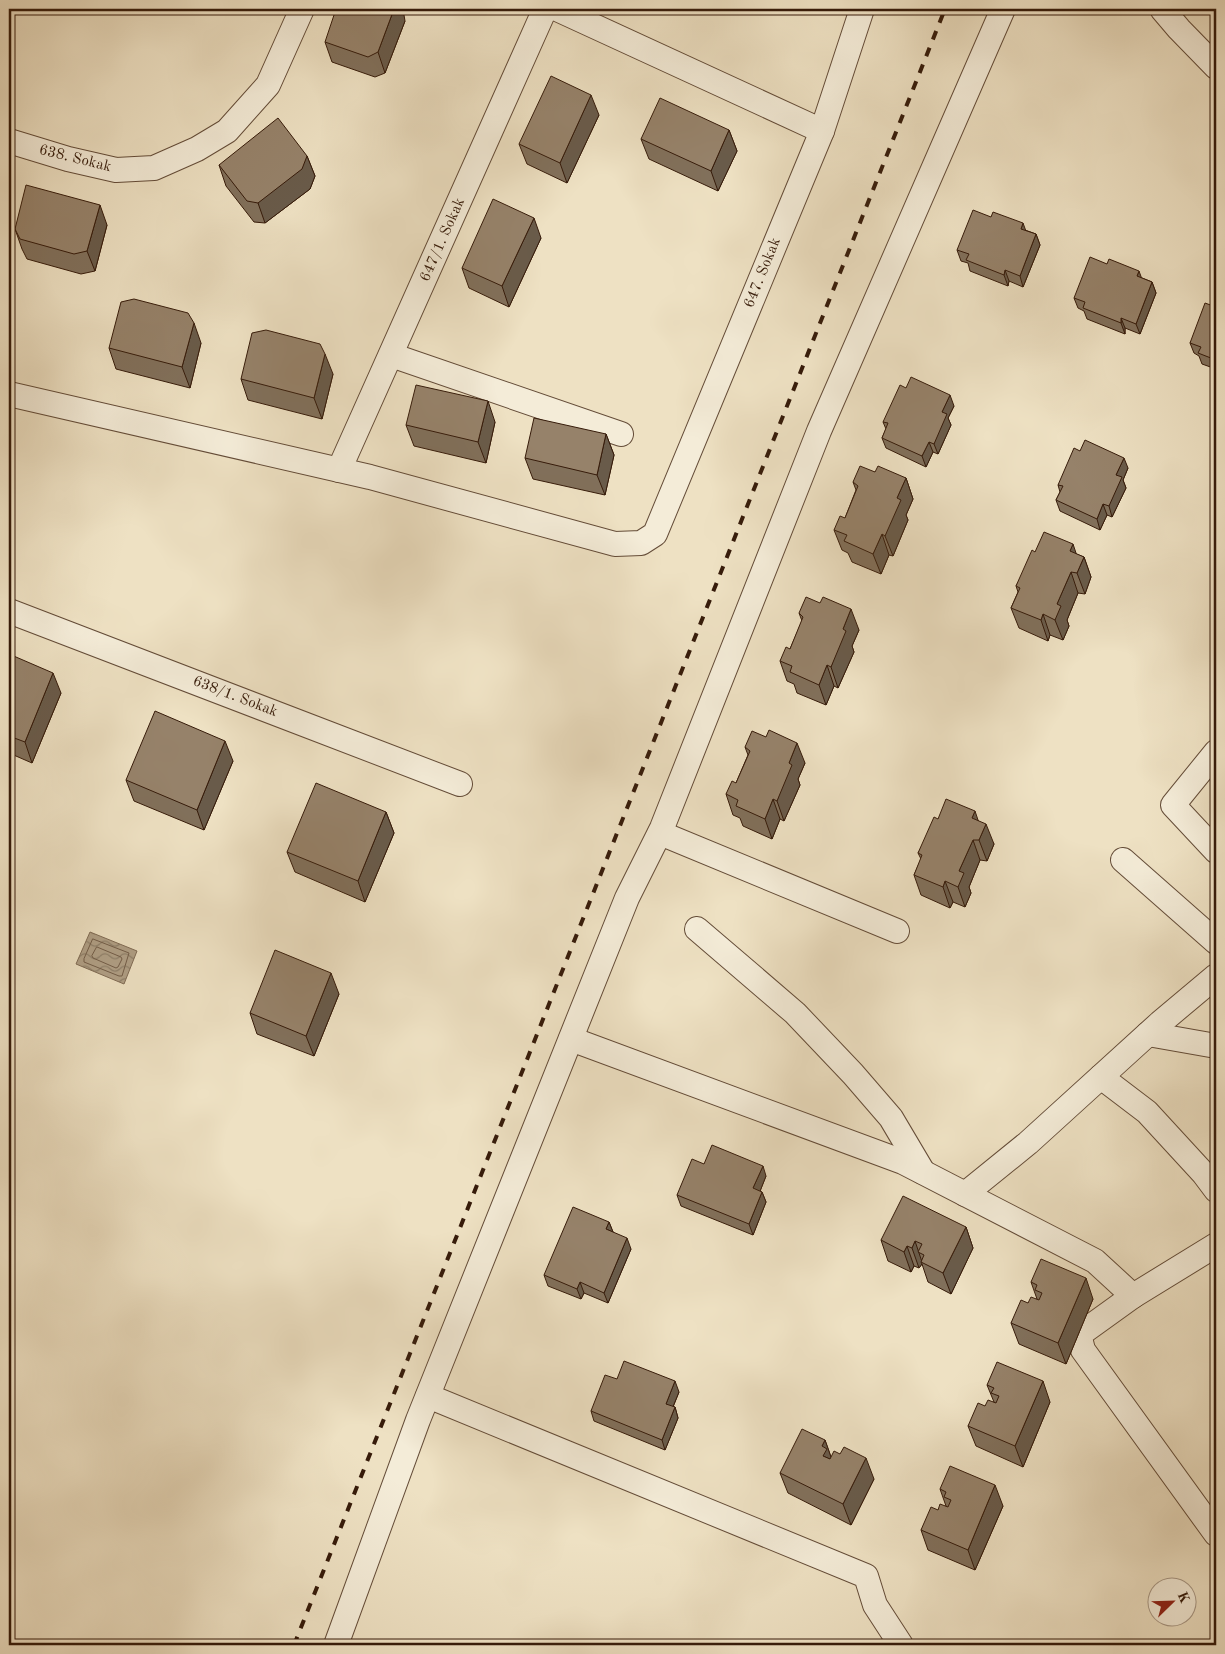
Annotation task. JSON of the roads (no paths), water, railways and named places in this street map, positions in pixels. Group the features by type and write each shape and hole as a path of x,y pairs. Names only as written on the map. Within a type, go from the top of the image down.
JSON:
{"street":[{"name":"638. Sokak","path":"10,147 116,170 154,168 197,149 227,132 268,85 302,9"},
{"name":"647/1. Sokak","path":"339,470 545,9"},
{"path":"557,9 822,131"},
{"name":"647. Sokak","path":"339,470 615,544 641,543 656,534 822,131 862,9"},
{"path":"336,1645 428,1396 627,898 660,833 819,431 1003,9"},
{"path":"1162,9 1216,67"},
{"path":"391,355 621,434"},
{"path":"9,394 339,470"},
{"name":"638/1. Sokak","path":"9,611 460,784"},
{"path":"1216,752 1173,805 1216,851"},
{"path":"660,833 897,931"},
{"path":"1123,860 1216,942"},
{"path":"697,929 795,1013 853,1074 891,1118 922,1172"},
{"path":"965,1194 1028,1143 1148,1034 1216,976"},
{"path":"1148,1034 1216,1046"},
{"path":"571,1039 902,1162 1095,1261 1132,1296"},
{"path":"1101,1077 1147,1112 1204,1174 1216,1190"},
{"path":"1216,1245 1132,1296 1083,1332 1080,1338 1083,1350 1216,1534"},
{"path":"428,1396 866,1576 875,1605 901,1645"}],"water":[{"path":"90,932 137,951 124,984 76,964"}],"railway":[{"path":"294,1645 945,9"}]}
